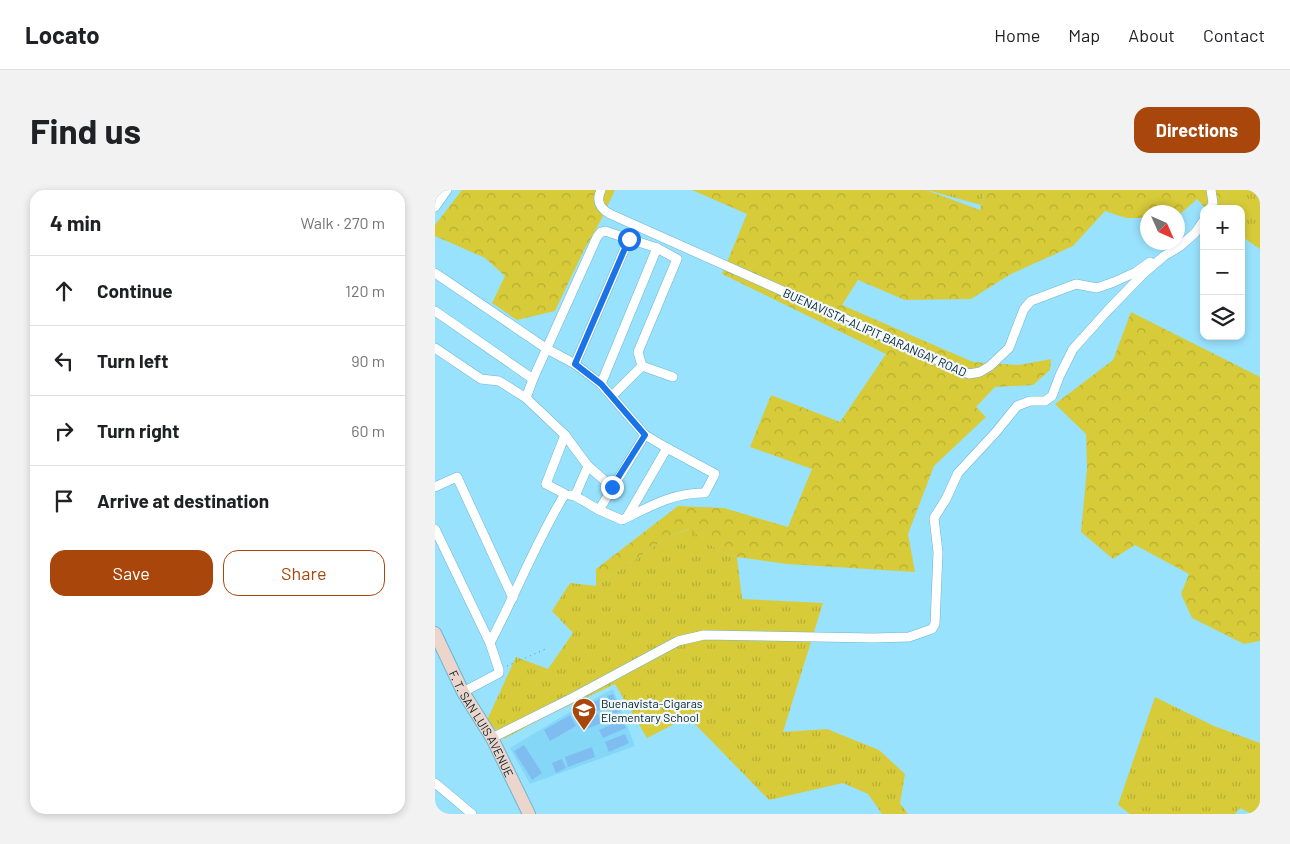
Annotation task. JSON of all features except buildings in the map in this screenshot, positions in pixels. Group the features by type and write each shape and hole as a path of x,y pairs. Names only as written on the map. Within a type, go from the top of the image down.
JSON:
{"main road":[{"name":"F. T. SAN LUIS AVENUE","path":"435,633 463,692 492,738 529,814"}],"street":[{"path":"435,207 447,190"},
{"name":"BUENAVISTA-ALIPIT BARANGAY ROAD","path":"601,190 598,196 598,203 602,210 969,374 980,372 990,366 1009,348 1024,309 1031,301 1076,284 1097,288 1115,282 1164,256"},
{"path":"1211,190 1212,205"},
{"path":"492,738 572,698 678,640 704,635 909,637 932,629 935,624 938,552 934,518 946,499 958,473 1017,406 1030,401 1045,401 1052,396 1073,349 1109,308 1164,256 1179,247 1195,233 1200,226"},
{"path":"526,398 597,237 601,232 605,231 657,248 677,259 638,352 642,366"},
{"path":"575,364 629,239"},
{"path":"601,384 657,248"},
{"path":"435,272 547,349 575,364 601,384 645,435 715,474 705,493 691,493 667,498 623,520 546,484 565,435"},
{"path":"435,311 533,379"},
{"path":"435,348 481,379 499,382 526,398 565,435 588,466 612,487"},
{"path":"642,366 673,377"},
{"path":"612,396 642,366"},
{"path":"599,510 645,435"},
{"path":"627,517 667,448"},
{"path":"575,496 588,466"},
{"path":"435,487 457,477 513,598"},
{"path":"490,643 548,521 565,494"},
{"path":"435,529 490,643 499,670 499,674 463,692"},
{"path":"435,783 472,814"}],"path":[{"path":"499,670 548,648"}],"shaded area":[{"name":"Buenavista-Cigaras Elementary School","path":"613,689 635,746 530,784 510,748"}],"green space":[{"path":"462,190 615,190 555,311 517,320 492,303 505,276 485,258 435,236 435,225"},
{"path":"692,190 926,190 980,210 985,190 1228,190 1224,205 1202,205 1197,199 1185,210 1185,205 1140,205 1140,218 1126,218 1105,211 1073,246 1011,274 971,299 905,300 858,280 842,305 973,362 1019,365 1051,359 1050,370 1033,385 995,387 976,407 986,417 934,466 908,534 915,572 787,564 737,557 719,551 689,529 671,535 596,586 596,569 678,506 724,508 788,527 812,469 750,447 771,395 840,422 886,354 722,274 747,214"},
{"path":"927,190 985,190 981,205"},
{"path":"1228,190 1260,190 1260,249 1245,239 1245,205 1224,205"},
{"path":"1131,312 1260,377 1260,641 1244,644 1192,618 1181,594 1189,574 1135,545 1113,559 1081,532 1087,468 1086,434 1055,404 1113,360"},
{"path":"690,529 719,551 737,557 742,599 823,603 783,732 827,729 879,750 905,774 900,803 908,814 882,814 868,794 843,783 769,800 688,717 647,738 615,684 549,715 504,739 487,720 516,657 548,669 573,633 552,611 570,583 596,586 671,535"},
{"path":"1155,697 1214,726 1260,743 1260,814 1252,814 1240,808 1235,814 1130,814 1118,805"}],"place":[{"name":"Buenavista-Cigaras Elementary School","path":"584,731"}],"route":[{"path":"612,487 645,435 601,384 575,364 629,239"}]}
